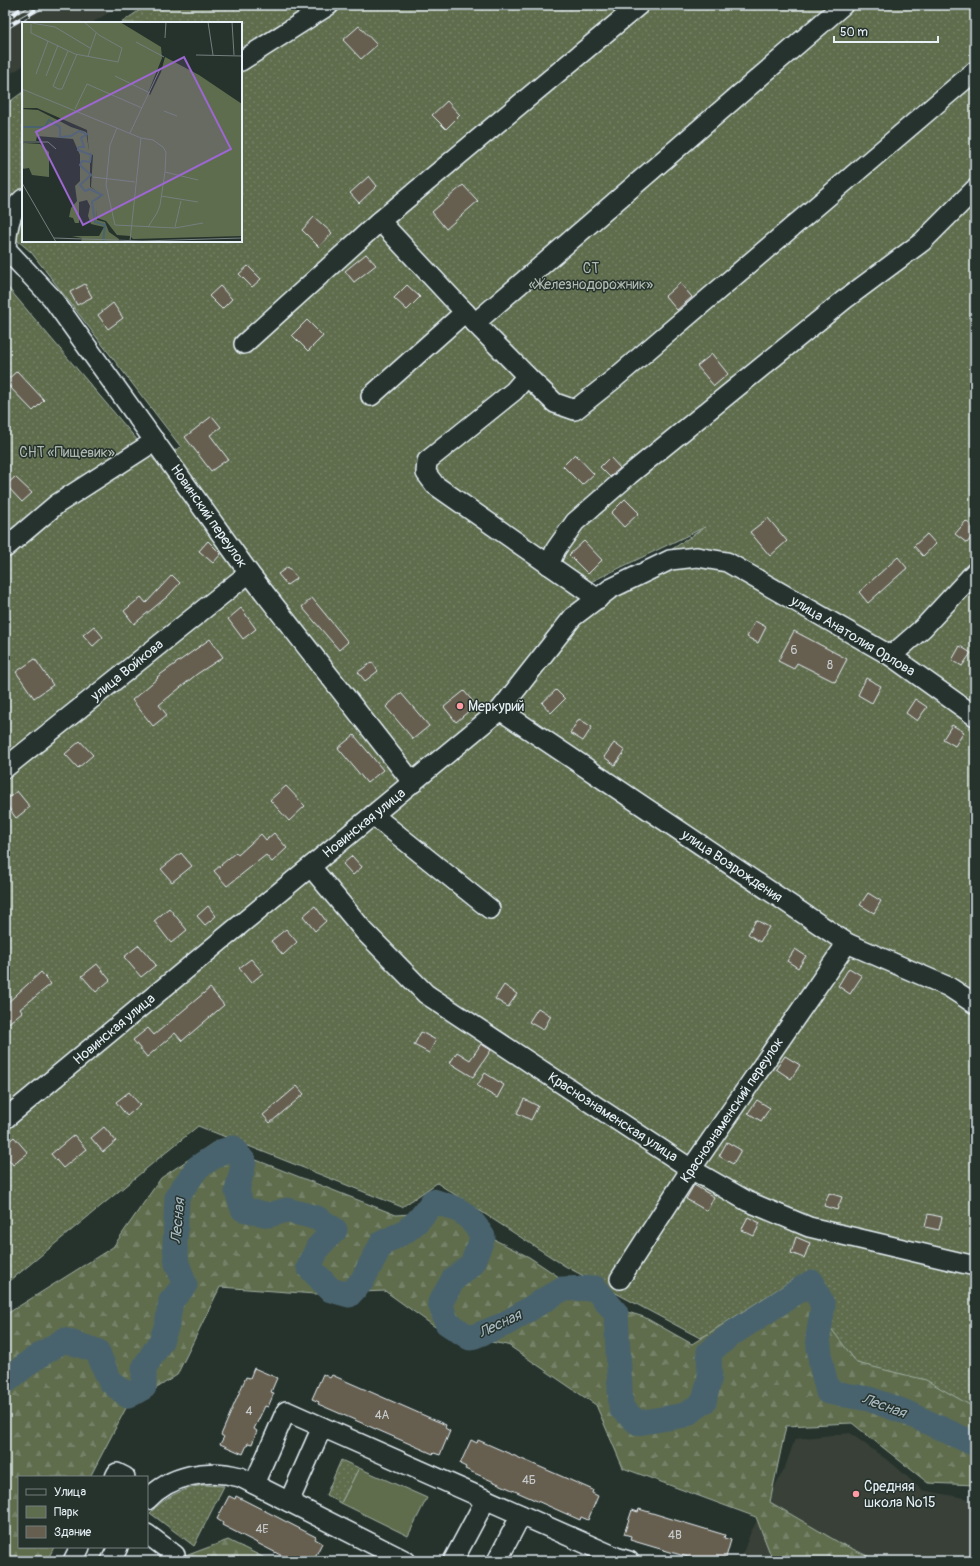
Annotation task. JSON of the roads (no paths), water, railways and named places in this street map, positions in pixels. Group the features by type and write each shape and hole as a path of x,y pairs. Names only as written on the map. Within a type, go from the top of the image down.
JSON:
{"street":[{"path":"242,60 329,5"},
{"path":"244,344 380,221 639,5"},
{"path":"372,396 470,317 843,5"},
{"path":"380,221 527,376 555,403 575,410 614,379 975,71"},
{"path":"550,565 556,549 575,522 629,475 844,300 922,242 975,189"},
{"path":"5,248 8,223 19,202 22,200"},
{"name":"Новинский переулок","path":"5,248 52,298 249,573 413,783"},
{"path":"527,376 514,391 427,462 426,473 435,485 598,599"},
{"path":"5,548 56,504 155,441"},
{"name":"Новинская улица","path":"5,1119 500,710 573,617 610,589 670,560 697,557 728,562"},
{"name":"улица Анатолия Орлова","path":"728,562 891,656 975,716"},
{"path":"891,656 923,628 975,572"},
{"name":"улица Войкова","path":"5,768 249,573"},
{"name":"улица Возрождения","path":"500,710 847,943 949,987 975,1004"},
{"path":"373,815 490,909"},
{"name":"Краснознаменская улица","path":"311,867 364,931 426,994 691,1169 747,1201 809,1227 975,1266"},
{"name":"Краснознаменский переулок","path":"620,1279 691,1169 847,943"},
{"path":"254,1484 286,1411 616,1557 629,1561"},
{"path":"289,1502 322,1427"},
{"path":"116,1476 117,1473 123,1476"},
{"path":"150,1493 172,1481 190,1475 228,1474 240,1477 406,1561"},
{"path":"453,1561 486,1500"},
{"path":"497,1561 521,1515"},
{"path":"148,1535 175,1555"},
{"path":"73,1561 80,1548"},
{"path":"111,1561 118,1548"}],"waterway":[{"name":"Лесная","path":"5,1382 31,1361 64,1340 97,1351 110,1381 128,1396 144,1387 144,1368 161,1341 167,1325 171,1301 185,1285 177,1263 175,1246 177,1196 198,1167 223,1151 233,1148 244,1162 237,1191 243,1209 269,1215 287,1210 317,1218 335,1230 318,1247 309,1267 331,1290 349,1295 362,1281 382,1243 406,1231 417,1222 433,1201 457,1209 473,1222 483,1237 472,1264 453,1280 440,1303 447,1323 470,1338 505,1324 562,1289 595,1288 616,1313 621,1408 638,1423 685,1415 704,1402 710,1376 709,1352 733,1333 812,1282 823,1306 818,1337 821,1364 828,1392 869,1399 905,1412 975,1444"}],"railway":[{"path":"5,19 28,5"},
{"path":"5,28 45,5"}],"place":[{"name":"Меркурий","path":"460,706"},
{"name":"Средняя школа №15","path":"856,1494"}],"park label":[{"name":"СТ «Железнодорожник»","path":"591,276"},
{"name":"СНТ «Пищевик»","path":"67,452"}]}
